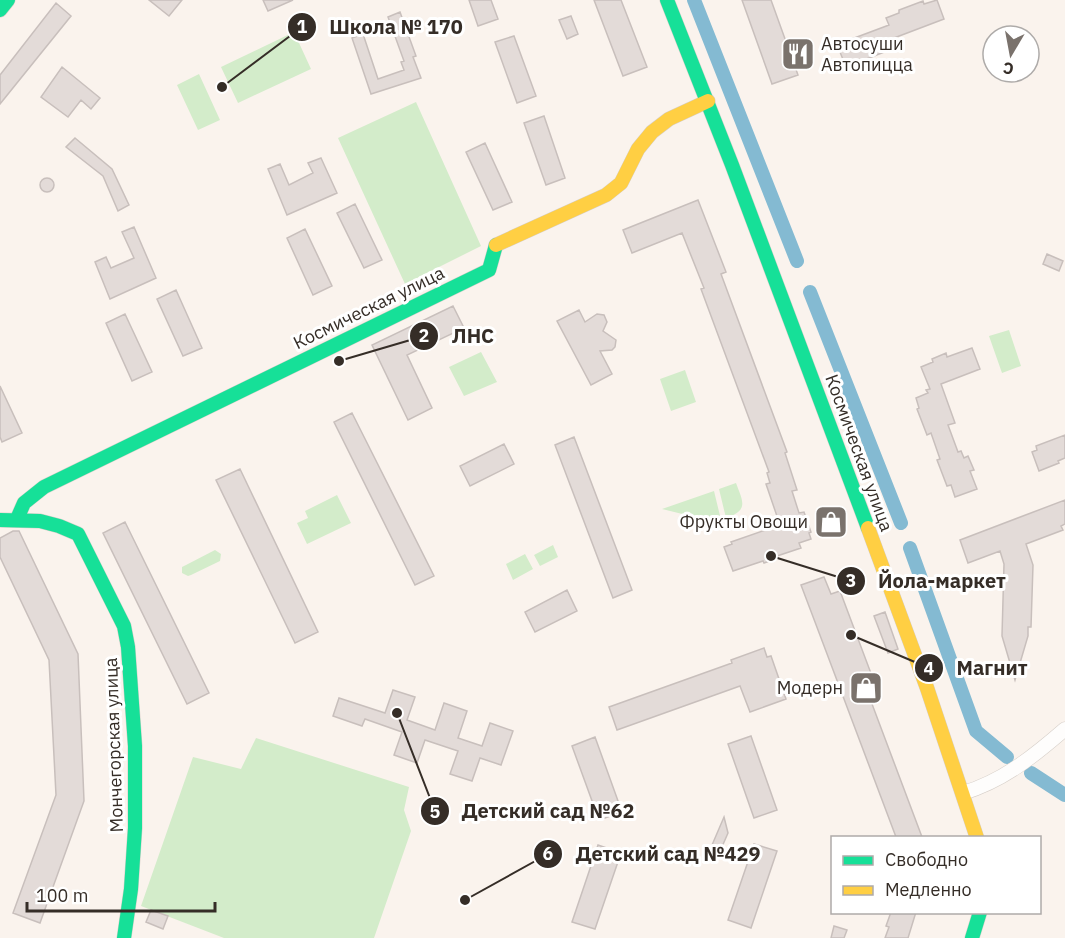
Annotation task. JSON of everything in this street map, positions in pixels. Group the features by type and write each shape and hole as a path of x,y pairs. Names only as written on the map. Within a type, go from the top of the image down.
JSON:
{"street":[{"path":"0,10 8,0"},
{"name":"Космическая улица","path":"667,0 708,101 875,547 963,793"},
{"name":"Космическая улица","path":"17,519 20,506 29,495 489,270 496,245 606,195 621,183 638,149 652,132 669,119 708,101"},
{"name":"Мончегорская улица","path":"0,520 34,519 55,523 78,534 124,626 131,672 135,746 135,859 124,938"},
{"path":"977,836 963,793 985,786 1003,776 1065,729"},
{"path":"972,938 979,914"}],"green space":[{"path":"294,32 311,69 238,103 221,67"},
{"path":"199,74 220,120 198,130 177,85"},
{"path":"416,102 481,246 405,284 338,138"},
{"path":"1009,330 1021,366 1002,373 989,336"},
{"path":"481,352 497,382 464,396 449,367"},
{"path":"685,370 696,402 671,411 660,379"},
{"path":"736,483 742,505 738,512 726,518 719,489"},
{"path":"714,491 721,520 715,522 662,509"},
{"path":"337,495 351,523 307,544 297,523 308,518 305,511"},
{"path":"553,545 558,557 540,566 534,555"},
{"path":"215,550 221,554 220,561 188,576 182,573 182,567"},
{"path":"525,554 533,569 513,580 506,564"},
{"path":"256,738 409,787 404,810 411,831 374,938 224,938 141,906 193,757 241,769"}],"building":[{"path":"149,0 182,0 169,16"},
{"path":"263,0 293,0 268,11"},
{"path":"469,0 491,0 498,19 478,26"},
{"path":"594,0 621,0 647,67 623,76"},
{"path":"742,0 771,0 798,75 772,84"},
{"path":"937,0 944,19 894,38 897,47 846,67 838,47 850,43 849,40 889,25 886,18 899,13 899,10 923,1 924,4"},
{"path":"56,3 71,16 0,104 0,75"},
{"path":"400,12 416,56 413,57 421,78 371,94 352,38 363,34 378,79 404,70 401,62 404,61 388,17"},
{"path":"571,16 578,34 567,39 559,20"},
{"path":"514,36 536,96 517,103 495,42"},
{"path":"62,67 100,98 91,109 81,100 68,117 41,97"},
{"path":"544,116 565,178 546,185 524,123"},
{"path":"75,138 112,169 129,205 118,211 103,176 66,147"},
{"path":"485,143 512,202 493,210 466,152"},
{"path":"321,158 337,193 287,215 268,169 280,164 289,185 313,173 308,163"},
{"path":"44,178 50,178 54,185 50,192 44,192 40,188 40,182"},
{"path":"698,200 726,272 721,274 787,452 785,453 797,490 792,491 799,513 804,512 811,532 809,533 811,539 799,543 801,548 774,557 775,559 764,563 763,561 733,571 724,547 732,544 731,542 780,525 766,484 770,483 767,473 769,472 701,289 704,288 682,233 632,253 623,230"},
{"path":"355,204 382,260 364,268 337,213"},
{"path":"134,227 156,278 110,299 95,262 106,257 111,268 134,258 122,232"},
{"path":"305,229 332,286 313,295 287,238"},
{"path":"1047,254 1063,261 1059,271 1043,264"},
{"path":"176,290 202,348 183,356 157,299"},
{"path":"453,306 464,328 407,355 432,408 408,420 372,345"},
{"path":"579,310 585,322 597,314 604,315 607,322 603,331 616,340 612,350 600,351 612,374 591,385 557,321"},
{"path":"125,314 152,372 132,381 106,323"},
{"path":"972,348 980,369 941,384 955,423 948,425 958,452 961,451 964,458 968,456 974,470 970,471 977,489 955,497 951,485 947,486 937,460 940,459 931,433 927,435 917,409 919,408 916,398 928,393 926,390 930,389 921,367 946,353 947,357"},
{"path":"0,386 22,433 2,442 0,437"},
{"path":"352,413 434,576 415,585 334,422"},
{"path":"1065,435 1065,458 1039,471 1032,452 1037,450 1036,446"},
{"path":"574,437 632,590 613,598 555,445"},
{"path":"504,444 514,464 470,486 460,466"},
{"path":"240,469 318,632 295,643 216,480"},
{"path":"1065,500 1065,524 1061,526 1063,530 1026,544 1033,565 1031,627 1028,627 1028,636 1015,680 1002,636 1004,564 1000,551 968,563 960,540"},
{"path":"125,522 209,693 187,704 103,533"},
{"path":"13,531 19,531 78,654 84,801 40,923 13,913 56,795 49,660 0,557 0,538"},
{"path":"824,577 831,594 840,591 875,684 866,688 922,836 896,836 801,585"},
{"path":"567,590 577,611 535,632 525,612"},
{"path":"885,612 898,649 888,653 874,616"},
{"path":"764,648 767,657 771,656 786,699 750,712 740,686 617,730 609,707 732,663 731,660"},
{"path":"393,690 415,697 407,720 435,730 444,703 467,711 458,738 482,746 490,723 513,731 501,765 480,758 472,781 450,774 458,751 425,740 417,763 394,755 402,732 365,719 362,726 333,716 339,698 385,713"},
{"path":"751,736 777,810 754,818 728,744"},
{"path":"595,737 622,812 599,820 572,746"},
{"path":"724,817 728,833 721,849 712,845"},
{"path":"754,844 777,851 751,928 728,920"},
{"path":"598,845 621,853 595,929 572,922"},
{"path":"151,910 168,916 163,929 146,922"},
{"path":"890,914 915,914 908,938 885,938 889,927 886,926"},
{"path":"834,926 847,930 844,938 831,938"}],"waterway":[{"path":"694,0 797,261"},
{"path":"810,292 901,523"},
{"path":"910,548 976,731 1007,757"},
{"path":"1031,773 1065,795"}],"traffic: fast":[{"path":"0,10 8,0"},
{"path":"667,0 732,165 868,528"},
{"path":"17,519 24,503 44,487 489,270 496,245"},
{"path":"0,520 40,521 78,534 124,626 128,647 135,746 135,828 131,889 124,938"},
{"path":"972,938 979,914"}],"traffic: slow":[{"path":"496,245 606,195 621,183 638,149 652,132 669,119 708,101"},
{"path":"868,528 927,688 976,836"}],"place":[{"name":"Автосуши Автопицца","path":"798,54"},
{"name":"Школа № 170","path":"222,87"},
{"name":"ЛНС","path":"339,361"},
{"name":"Фрукты Овощи","path":"831,522"},
{"name":"Йола-маркет","path":"771,556"},
{"name":"Магнит","path":"851,635"},
{"name":"Модерн","path":"866,688"},
{"name":"Детский сад №62","path":"397,713"},
{"name":"Детский сад №429","path":"465,900"}]}
